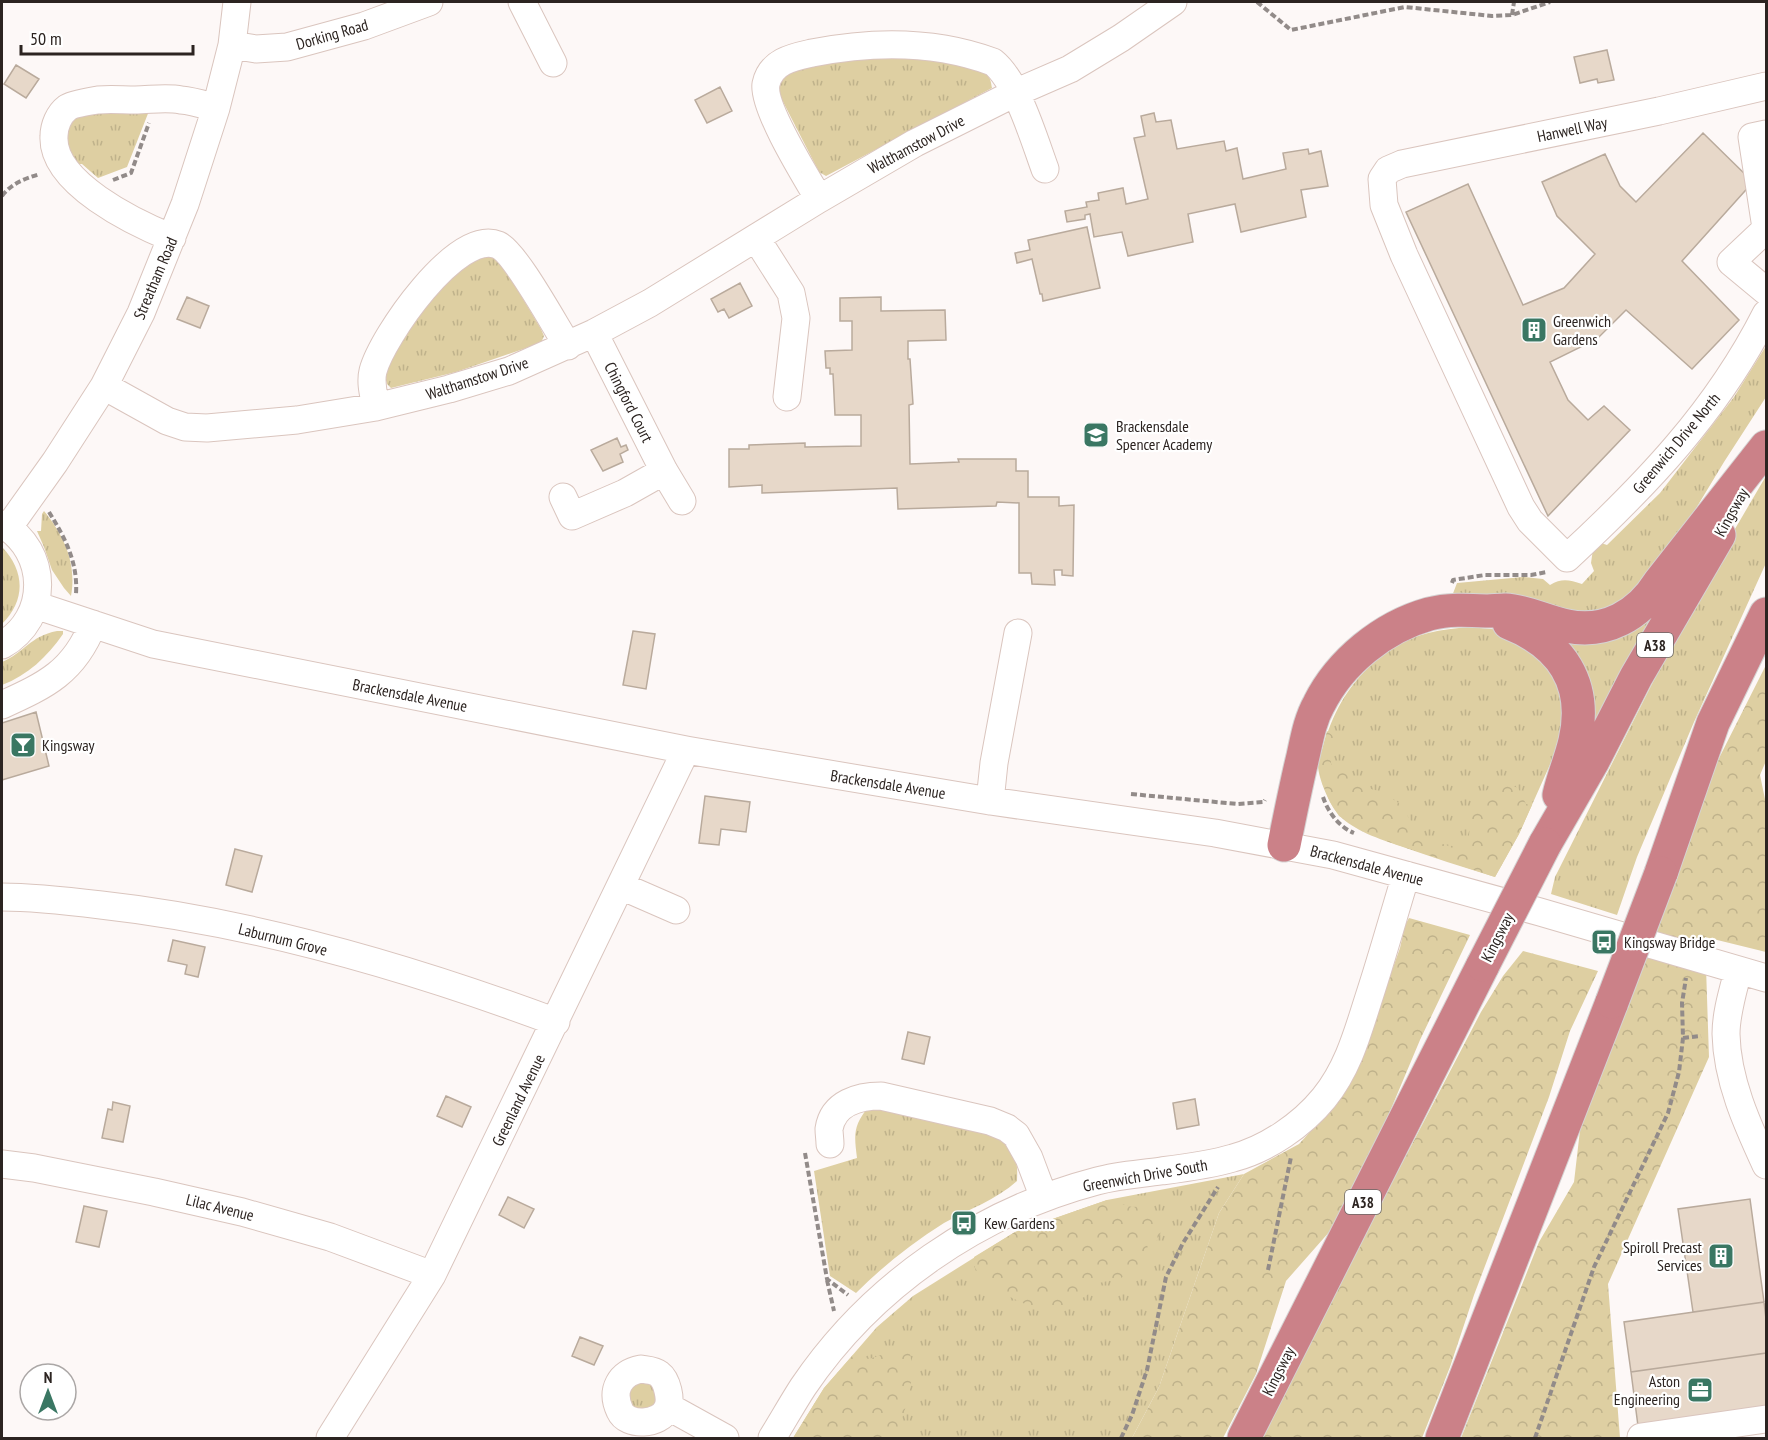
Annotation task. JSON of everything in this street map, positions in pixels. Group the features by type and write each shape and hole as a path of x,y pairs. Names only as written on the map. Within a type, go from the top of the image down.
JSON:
{"highway":[{"path":"1284,845 1295,788 1311,723 1318,705 1343,669 1377,638 1404,623 1445,611 1506,610 1568,627 1592,628 1623,619 1650,597 1766,446"},
{"name":"Kingsway","path":"1244,1438 1546,841 1583,780 1636,677 1734,508 1766,446"},
{"path":"1488,611 1544,641 1556,652 1568,670 1575,688 1578,707 1577,731 1546,841"},
{"path":"1442,1438 1661,873 1713,723 1767,614"}],"street":[{"name":"Streatham Road","path":"5,526 55,462 104,386 141,313 185,204 216,108 232,45 237,2"},
{"name":"Dorking Road","path":"232,45 256,48 287,47 364,26 429,2"},
{"path":"522,2 553,63"},
{"name":"Walthamstow Drive","path":"104,386 152,414 185,427 207,428 297,420 376,407 499,374 594,333 650,303 915,143 1015,93 1070,69 1121,38 1173,2"},
{"path":"819,199 796,159 767,98 766,83 776,66 796,57 859,45 897,44 932,47 993,62 1008,78 1045,169"},
{"name":"Hanwell Way","path":"1567,558 1530,521 1521,507 1404,255 1384,205 1382,179 1388,170 1402,164 1659,111 1767,86"},
{"path":"172,238 117,212 86,189 56,156 53,144 54,130 58,119 68,107 98,100 178,99 216,108"},
{"path":"1767,134 1752,137 1766,229 1731,262 1767,291"},
{"path":"756,238 792,293 796,318 787,397"},
{"path":"376,407 372,373 397,323 426,285 473,245 494,243 506,250 568,345"},
{"name":"Greenwich Drive North","path":"1567,558 1621,508 1679,445 1725,384 1767,314"},
{"name":"Chingford Court","path":"594,333 664,471 682,501"},
{"path":"563,497 572,516 625,493 664,471"},
{"path":"2,645 24,626 35,605 38,583 34,562 24,543 5,526"},
{"name":"Brackensdale Avenue","path":"35,605 153,644 686,750 990,801 1215,833 1333,855 1767,978"},
{"path":"2,705 40,686 61,672 79,654 93,624"},
{"path":"990,801 994,763 1018,633"},
{"name":"Greenland Avenue","path":"330,1438 432,1275 686,750"},
{"name":"Greenwich Drive South","path":"772,1438 803,1387 867,1311 890,1290 960,1238 997,1218 1044,1198 1099,1180 1233,1159 1261,1148 1299,1121 1324,1097 1351,1053 1406,875"},
{"path":"621,886 676,910"},
{"name":"Laburnum Grove","path":"2,897 39,898 142,910 213,922 370,961 445,983 556,1022"},
{"path":"1738,971 1727,1018 1728,1057 1741,1107 1767,1165"},
{"path":"830,1144 829,1128 843,1105 868,1096 881,1096 990,1121 1007,1128 1016,1135 1029,1158 1044,1198"},
{"name":"Lilac Avenue","path":"2,1164 111,1183 242,1212 330,1237 432,1275"},
{"path":"669,1407 725,1438"},
{"path":"1641,1437 1767,1419"}],"path":[{"path":"1257,2 1291,30 1405,8 1475,15 1512,15 1550,2"},
{"path":"1512,15 1514,2"},
{"path":"86,189 131,173 158,100"},
{"path":"2,196 20,180 64,167"},
{"path":"1445,611 1448,589 1453,580 1485,575 1531,575 1550,572 1567,558"},
{"path":"1127,793 1236,804 1264,802 1268,794"},
{"path":"1535,1438 1594,1267 1668,1113 1679,1072 1683,1038 1682,1003 1686,976"},
{"path":"1268,1269 1299,1121"},
{"path":"830,1144 804,1143 827,1280 867,1311"},
{"path":"1121,1438 1132,1415 1147,1370 1166,1277 1183,1243 1233,1159"}],"green space":[{"path":"886,55 967,66 987,75 992,88 826,176 819,172 779,94 780,80 783,76 802,68"},
{"path":"77,111 149,111 127,167 98,178 82,164 71,164 63,130"},
{"path":"490,254 507,272 541,329 544,336 541,343 456,372 391,388 385,377 389,365 426,303 471,261"},
{"path":"1766,346 1766,397 1657,573 1594,620 1452,596 1457,583 1523,577 1543,579 1550,585 1566,580 1582,584 1594,571 1591,563 1593,549 1601,543 1607,545 1660,493 1734,397"},
{"path":"1766,476 1766,563 1694,722 1637,857 1617,915 1551,894 1555,877 1666,656 1725,546"},
{"path":"44,511 58,530 67,551 72,573 71,596 52,570 37,531 41,531"},
{"path":"2,547 15,566 20,586 15,605 2,624"},
{"path":"1658,608 1589,738 1562,645"},
{"path":"1469,627 1502,630 1562,675 1565,731 1519,834 1495,877 1384,840 1352,826 1339,815 1328,799 1318,765 1336,712 1355,682 1379,657 1399,643 1418,636"},
{"path":"63,631 63,634 44,658 29,671 2,685 2,662 40,637"},
{"path":"1766,665 1766,761 1760,775 1766,804 1766,952 1705,937 1709,1057 1608,1284 1620,1438 1461,1438 1539,1242 1574,1182 1583,1104 1712,772"},
{"path":"1327,731 1336,738 1337,749 1330,757 1332,768 1346,771 1353,784 1382,792 1400,804 1421,837 1460,851 1469,850 1469,834 1474,811 1486,791 1503,782 1518,788 1526,804 1532,805 1495,877 1389,842 1356,827 1339,816 1323,785 1318,765"},
{"path":"1409,918 1470,935 1420,1040 1372,1154 1338,1222 1286,1281 1256,1374 1223,1438 1132,1438 1159,1387 1219,1213 1244,1174 1299,1144 1330,1110 1364,1048"},
{"path":"1523,951 1598,971 1570,1031 1549,1097 1422,1438 1260,1438 1287,1390 1481,1012 1503,976"},
{"path":"869,1106 996,1135 1012,1149 1017,1166 1017,1181 1000,1194 944,1223 921,1239 887,1264 856,1293 830,1276 814,1171 857,1158 855,1143 857,1125"},
{"path":"1244,1174 1219,1213 1159,1387 1132,1438 793,1438 824,1388 877,1327 913,1296 1015,1232 1107,1200"},
{"path":"1107,1200 1132,1207 1146,1206 1163,1228 1156,1242 1147,1245 1148,1260 1121,1278 1099,1283 1086,1296 1067,1306 1040,1311 989,1287 975,1268 974,1257 1015,1232"},
{"path":"909,1349 911,1383 903,1417 894,1438 793,1438 824,1388 853,1355 869,1359"},
{"path":"637,1382 653,1384 659,1393 652,1410 634,1410 627,1393"}],"building":[{"path":"1607,50 1614,80 1598,83 1597,79 1580,83 1574,57"},
{"path":"16,65 39,79 26,98 4,84"},
{"path":"720,87 732,111 707,123 695,100"},
{"path":"1154,113 1156,122 1171,120 1177,149 1224,141 1226,151 1237,148 1243,179 1286,169 1283,153 1308,149 1309,154 1321,151 1328,186 1301,190 1306,217 1241,232 1235,204 1188,214 1193,242 1128,256 1122,232 1094,237 1090,214 1085,215 1085,219 1067,222 1065,211 1087,207 1086,202 1099,200 1098,193 1123,188 1126,204 1148,199 1134,138 1145,136 1141,116"},
{"name":"Greenwich Gardens","path":"1703,133 1753,182 1682,261 1739,320 1692,369 1626,310 1597,339 1550,362 1568,400 1588,420 1604,406 1630,430 1548,516 1406,212 1468,184 1523,305 1564,288 1595,254 1557,216 1542,182 1605,154 1620,186 1636,202"},
{"path":"1087,227 1100,288 1043,301 1032,259 1017,263 1015,253 1030,250 1028,240"},
{"path":"740,283 752,306 729,318 724,309 718,312 711,299"},
{"path":"187,297 209,306 200,328 177,319"},
{"path":"881,297 881,311 945,310 946,340 908,341 913,404 909,405 910,464 959,462 958,459 1016,459 1016,471 1028,471 1028,497 1059,497 1059,506 1074,505 1073,576 1062,575 1062,570 1054,570 1055,585 1032,584 1031,573 1019,573 1019,503 997,502 996,506 898,509 897,488 762,493 762,485 729,487 729,449 749,449 749,445 805,443 805,447 861,446 861,415 835,415 833,374 830,374 830,368 826,368 825,351 852,350 852,321 840,321 840,298"},
{"path":"617,438 621,447 626,445 628,450 620,454 623,462 603,471 591,450"},
{"path":"633,631 655,634 646,689 623,685"},
{"name":"Kingsway","path":"36,712 49,766 2,780 2,723"},
{"path":"705,796 750,802 746,832 721,829 719,845 699,843"},
{"path":"235,849 262,856 252,892 226,885"},
{"path":"173,940 205,947 198,977 185,974 187,965 168,961"},
{"path":"908,1032 930,1037 924,1064 902,1059"},
{"path":"446,1096 471,1107 462,1127 437,1116"},
{"path":"1195,1099 1199,1125 1177,1129 1173,1103"},
{"path":"113,1102 130,1106 123,1142 102,1138 108,1109 112,1110"},
{"path":"508,1197 534,1209 524,1228 499,1215"},
{"name":"Spiroll Precast Services","path":"1750,1199 1764,1302 1693,1312 1678,1209"},
{"path":"84,1206 107,1211 99,1247 76,1242"},
{"path":"1764,1302 1766,1353 1631,1372 1624,1322"},
{"path":"580,1337 603,1346 594,1365 572,1356"},
{"name":"Aston Engineering","path":"1766,1353 1766,1408 1638,1426 1631,1372"}],"place":[{"name":"Greenwich Gardens","path":"1534,330"},
{"name":"Brackensdale Spencer Academy","path":"1096,435"},
{"name":"Kingsway","path":"23,745"},
{"name":"Kingsway Bridge","path":"1604,942"},
{"name":"Kew Gardens","path":"964,1223"},
{"name":"Spiroll Precast Services","path":"1721,1256"},
{"name":"Aston Engineering","path":"1700,1390"}]}
